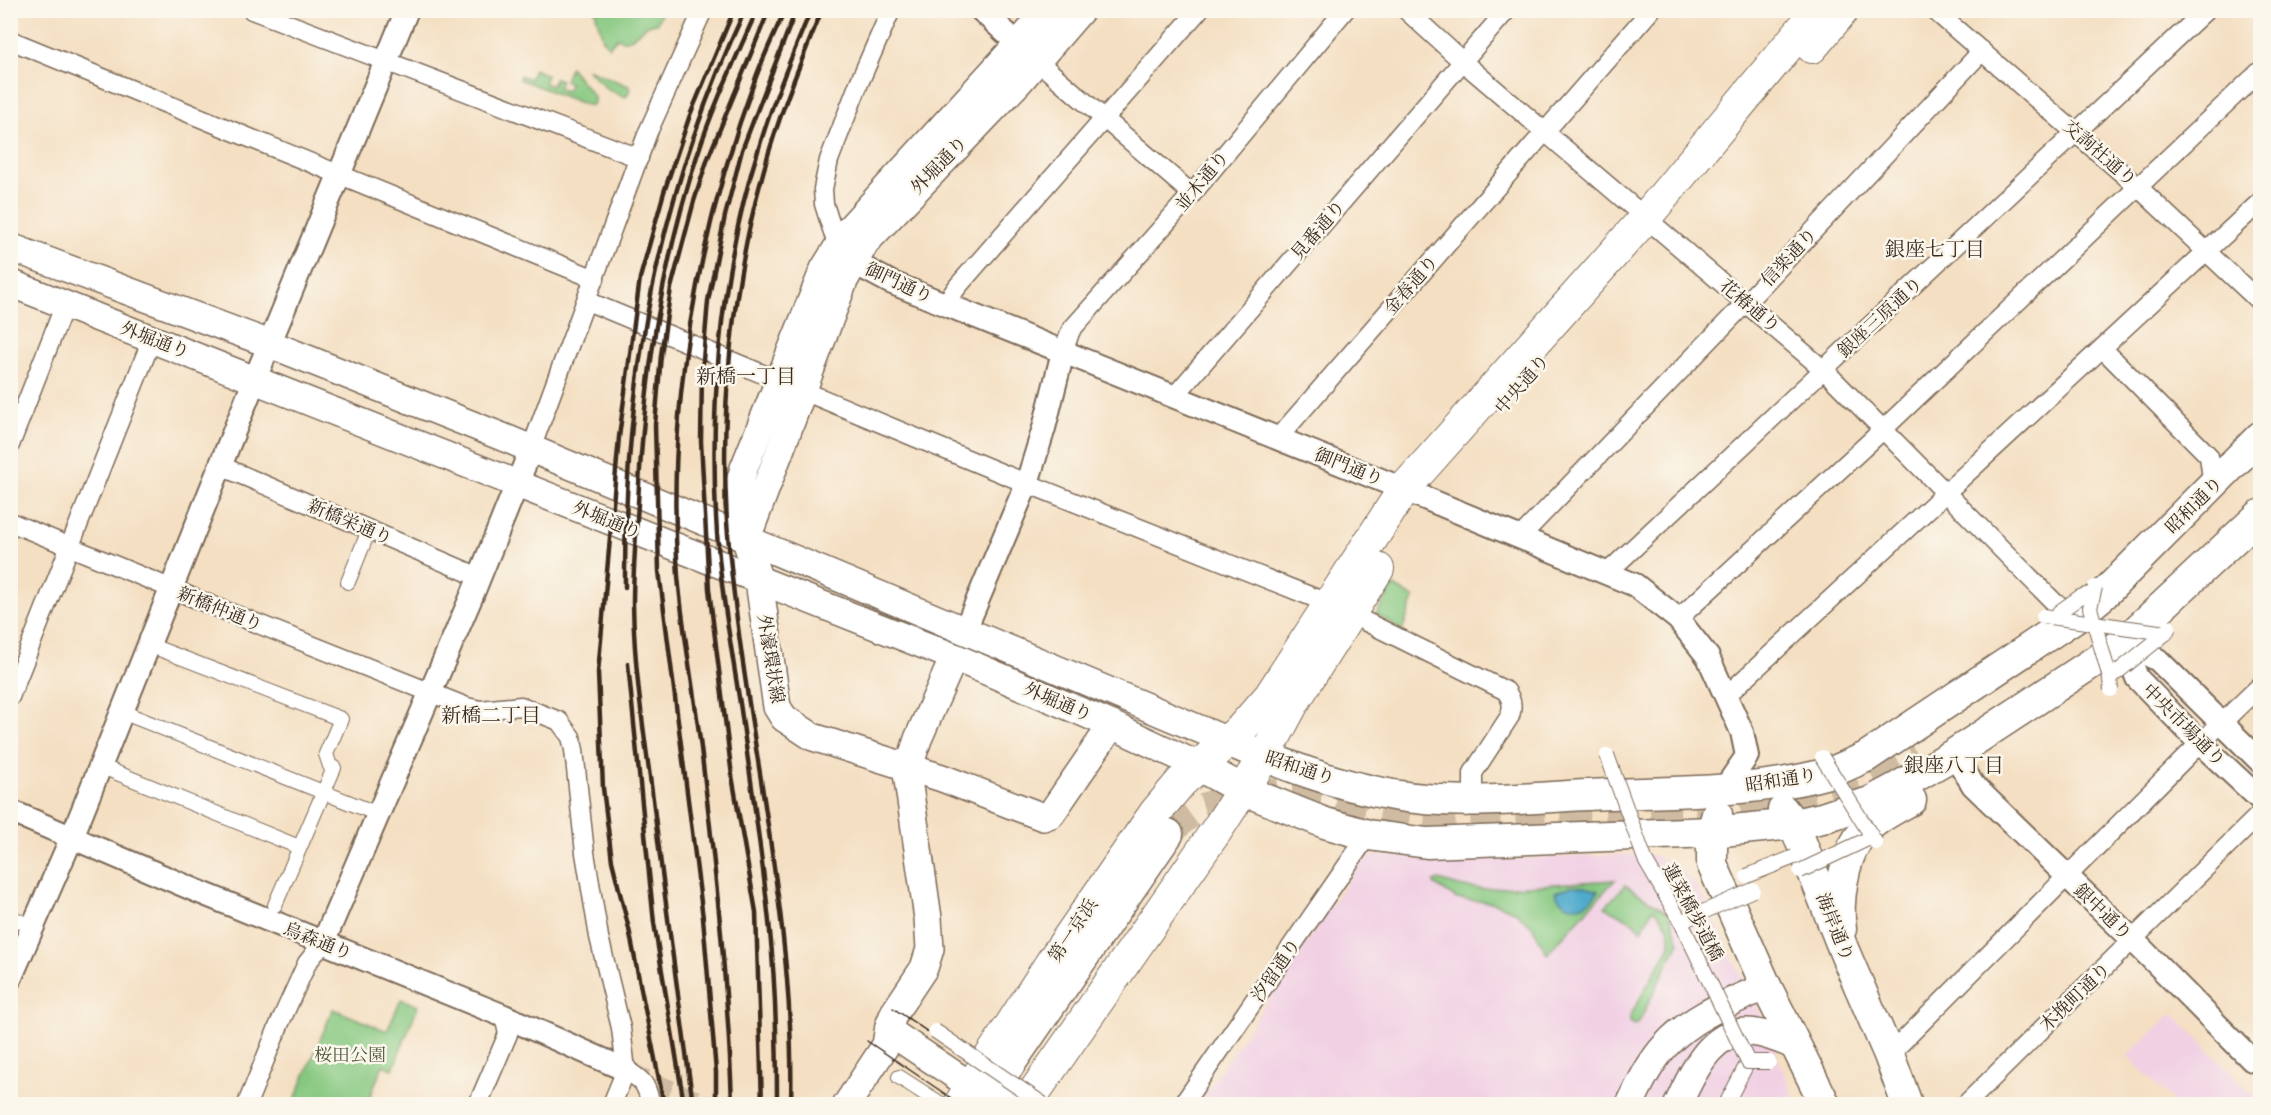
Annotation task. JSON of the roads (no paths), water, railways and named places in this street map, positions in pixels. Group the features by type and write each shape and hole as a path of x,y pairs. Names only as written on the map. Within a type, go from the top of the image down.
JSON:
{"highway":[{"name":"中央通り","path":"1651,223 1818,10"},
{"name":"中央通り","path":"1243,788 1264,757 1340,610 1413,493 1843,10"},
{"name":"中央通り","path":"1199,766 1256,713 1340,610"},
{"name":"第一京浜","path":"971,1098 1053,960 1169,795 1199,766"},
{"path":"1033,1104 1243,788"}],"main road":[{"name":"外堀通り","path":"1028,53 1048,10"},
{"name":"外堀通り","path":"747,538 740,520 738,505 738,489 744,468 824,269 845,253 865,243 1028,53 1080,10"},
{"name":"外堀通り","path":"10,247 270,344 531,449 1228,741"},
{"name":"外堀通り","path":"747,538 803,390 845,253"},
{"name":"外堀通り","path":"10,284 954,657 1112,725 1199,766"},
{"name":"昭和通り","path":"1228,741 1264,757 1347,784 1393,795 1432,799 1473,800 1725,788 1792,782 1831,772 1866,757 2103,595 2260,437"},
{"path":"2186,513 2260,465"},
{"path":"1912,746 2092,627 2120,603 2260,465"},
{"path":"2230,542 2260,501"},
{"path":"1199,766 1243,788 1325,823 1368,836 1427,843 1712,832 1794,824 1870,802 1954,754 2124,642 2260,514"},
{"name":"外濠環状線","path":"747,538 759,581 777,707 784,718 813,737 942,778 1037,816 1048,816 1052,814 1112,725"},
{"path":"847,1104 886,1045 894,1013 928,958 930,942 908,767 954,657"},
{"path":"1844,951 1840,921 1841,894 1845,870 1858,838 1884,815 1911,800 1954,754"},
{"path":"1725,788 1712,832 1712,864 1766,986 1825,1104"},
{"name":"海岸通り","path":"1725,788 1756,794 1779,806 1794,824 1907,1104"},
{"path":"971,1098 1003,1074 1168,834"},
{"path":"1653,834 1672,839 1694,849 1712,864"},
{"path":"1630,1104 1656,1058 1679,1032 1711,1012 1766,986"},
{"path":"889,1026 895,1035 971,1098 1033,1104"},
{"path":"1678,1104 1705,1054 1725,1037 1740,1032 1754,1032 1796,1046"}],"street":[{"path":"252,10 639,158"},
{"path":"10,979 72,837 255,379 407,10"},
{"path":"247,1104 307,963 323,943 518,484 648,132 703,10"},
{"path":"845,253 824,204 829,160 891,10"},
{"path":"981,10 1192,194"},
{"path":"945,304 958,286 1199,10"},
{"name":"並木通り","path":"1063,352 1071,330 1192,194 1345,10"},
{"name":"花椿通り","path":"1406,10 1463,62 1824,370 2056,604 2084,607"},
{"name":"見番通り","path":"1173,398 1507,10"},
{"name":"金春通り","path":"1277,439 1651,10"},
{"name":"交詢社通り","path":"1934,10 2138,187 2260,302"},
{"name":"銀座三原通り","path":"1606,574 2206,10"},
{"path":"10,40 595,279"},
{"name":"信楽通り","path":"1519,538 1746,302 1982,51"},
{"path":"1678,619 1884,428 2260,70"},
{"path":"1726,696 2260,202"},
{"name":"御門通り","path":"845,253 890,282 1635,585 1678,619 1708,657 1742,732 1747,756 1725,788"},
{"path":"587,301 1340,610 1506,692 1513,707 1510,716 1473,773 1473,800"},
{"path":"10,445 65,304"},
{"path":"10,697 152,339"},
{"path":"2103,349 2209,456 2212,486"},
{"path":"965,630 1027,483 1044,428 1063,352"},
{"name":"新橋栄通り","path":"221,466 479,577"},
{"name":"新橋仲通り","path":"10,522 466,707 480,710 521,706 559,721 570,736 574,750 585,853 599,937 621,1028 626,1070"},
{"path":"348,582 369,530"},
{"path":"2043,616 2084,607 2168,630 2111,684 2084,607"},
{"name":"中央市場通り","path":"2124,642 2158,660 2260,761"},
{"name":"中央市場通り","path":"2124,642 2137,678 2260,800"},
{"path":"149,645 340,719 326,754 330,766 334,768 275,904"},
{"path":"1889,1055 2066,876 2260,686"},
{"path":"122,712 378,814"},
{"name":"銀中通り","path":"1954,754 1973,785 2134,941 2252,1060 2260,1062"},
{"name":"蓮菜橋歩道橋","path":"1607,755 1646,862 1681,922 1748,1062"},
{"path":"1800,871 1874,840 1822,757"},
{"path":"100,766 299,847"},
{"name":"烏森通り","path":"10,811 197,891 504,1016 626,1070"},
{"name":"木挽町通り","path":"1966,1104 2134,941 2260,814"},
{"name":"汐留通り","path":"1183,1104 1368,836"},
{"path":"1747,876 1794,856"},
{"path":"1687,919 1753,890"},
{"path":"10,917 33,927"},
{"path":"478,1104 508,1034 504,1016"},
{"path":"935,1031 1033,1104"},
{"path":"1726,1104 1748,1062 1769,1062"},
{"path":"612,1104 626,1070 646,1085 651,1104"},
{"path":"899,1077 941,1104"}],"water":[{"path":"1572,886 1598,891 1583,905 1570,906 1559,899 1555,892"}],"tunnel":[{"path":"1168,834 1194,811 1230,799 1267,793 1455,816 1732,806 1769,802 1805,796 1851,782 1912,746"},
{"path":"630,1072 707,1104"}],"tram line":[{"path":"893,1008 1033,1104"},
{"path":"867,1041 960,1104"}],"railway":[{"path":"664,1104 629,929 612,861 603,788 598,673 619,437 640,278 664,192 690,115 734,10"},
{"path":"625,587 626,510 631,436 639,363 652,291 668,221 689,150 715,80 745,10"},
{"path":"693,1104 637,677 633,603 635,553 650,370 673,242 703,137 757,10"},
{"path":"716,1104 716,1072 703,918 659,571 655,425 661,355 671,288 694,201 708,158 769,10"},
{"path":"732,1104 716,881 678,576 675,513 677,449 690,323 717,198 756,77 785,10"},
{"path":"762,1104 756,912 732,776 709,589 701,441 702,372 708,301 725,216 742,150 796,10"},
{"path":"777,1104 776,1018 772,953 760,849 720,565 716,516 715,421 722,326 737,232 766,124 811,10"},
{"path":"791,1104 790,1031 785,958 777,885 734,595 727,522 725,434 736,302 752,215 775,132 822,10"},
{"path":"628,664 654,923 684,1104"}],"district":[{"name":"銀座七丁目","path":"1935,249"},
{"name":"新橋一丁目","path":"746,376"},
{"name":"新橋二丁目","path":"491,715"},
{"name":"銀座八丁目","path":"1954,765"}],"park label":[{"name":"桜田公園","path":"350,1055"}]}
